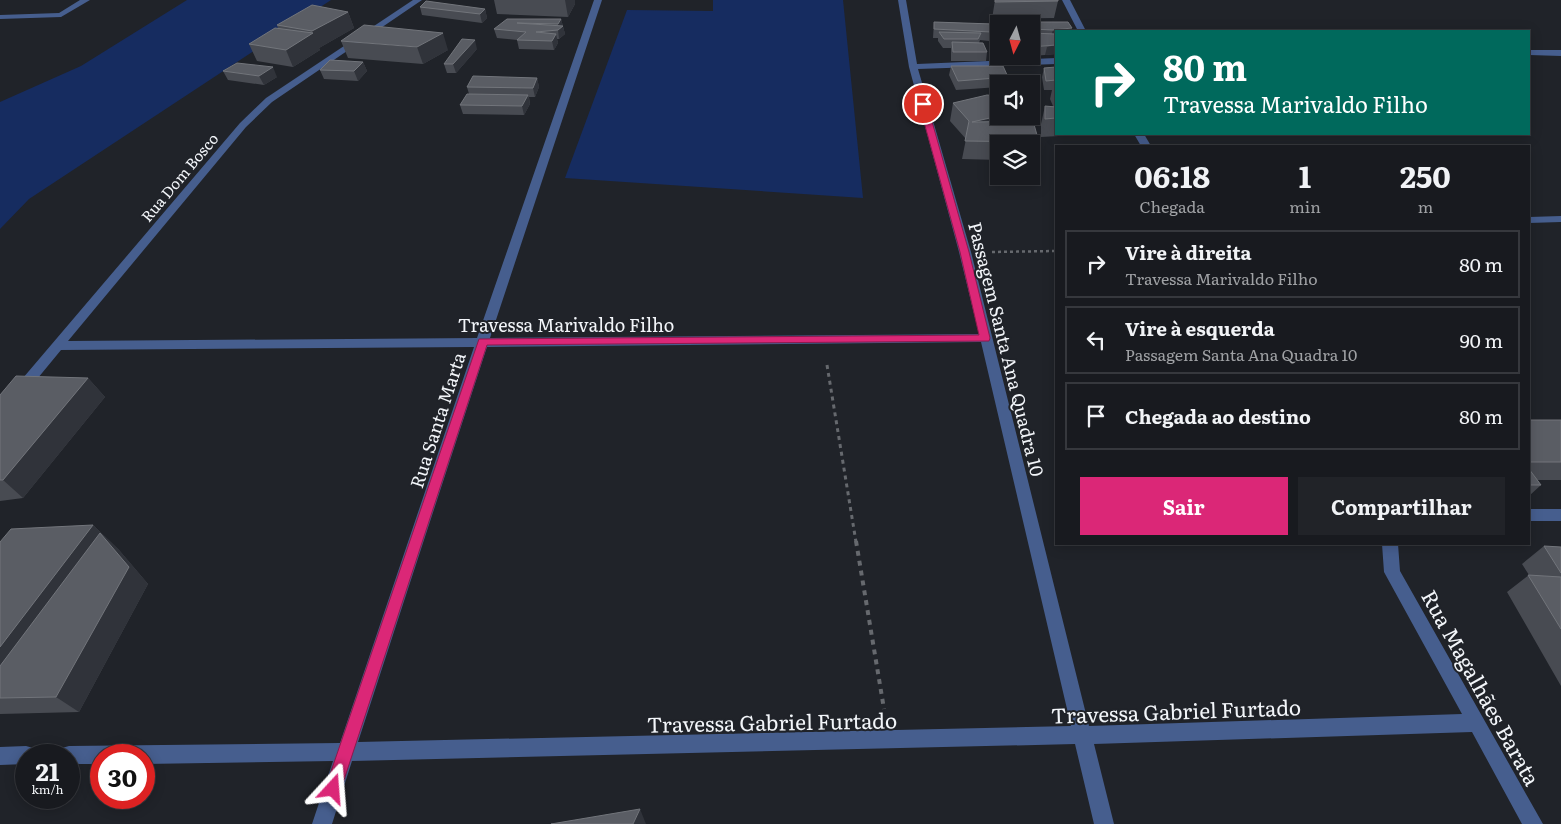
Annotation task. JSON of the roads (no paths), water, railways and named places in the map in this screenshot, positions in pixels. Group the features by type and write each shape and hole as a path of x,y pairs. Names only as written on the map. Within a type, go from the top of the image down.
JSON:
{"street":[{"path":"0,17 61,15 86,0"},
{"name":"Rua Dom Bosco","path":"0,414 243,125 262,106 296,80 418,0"},
{"name":"Rua Santa Marta","path":"322,824 598,0"},
{"name":"Passagem Santa Ana Quadra 10","path":"902,0 913,67 965,252 1104,824"},
{"path":"1066,0 1081,30"},
{"path":"1530,53 1561,53"},
{"path":"913,67 1055,61"},
{"path":"1530,220 1561,220"},
{"name":"Travessa Marivaldo Filho","path":"57,346 985,338"},
{"path":"1530,515 1561,515"},
{"name":"Rua Magalhães Barata","path":"1390,545 1392,572 1533,824"},
{"name":"Travessa Gabriel Furtado","path":"80,755 345,753 890,741 1475,723"},
{"path":"0,756 15,755"}]}
